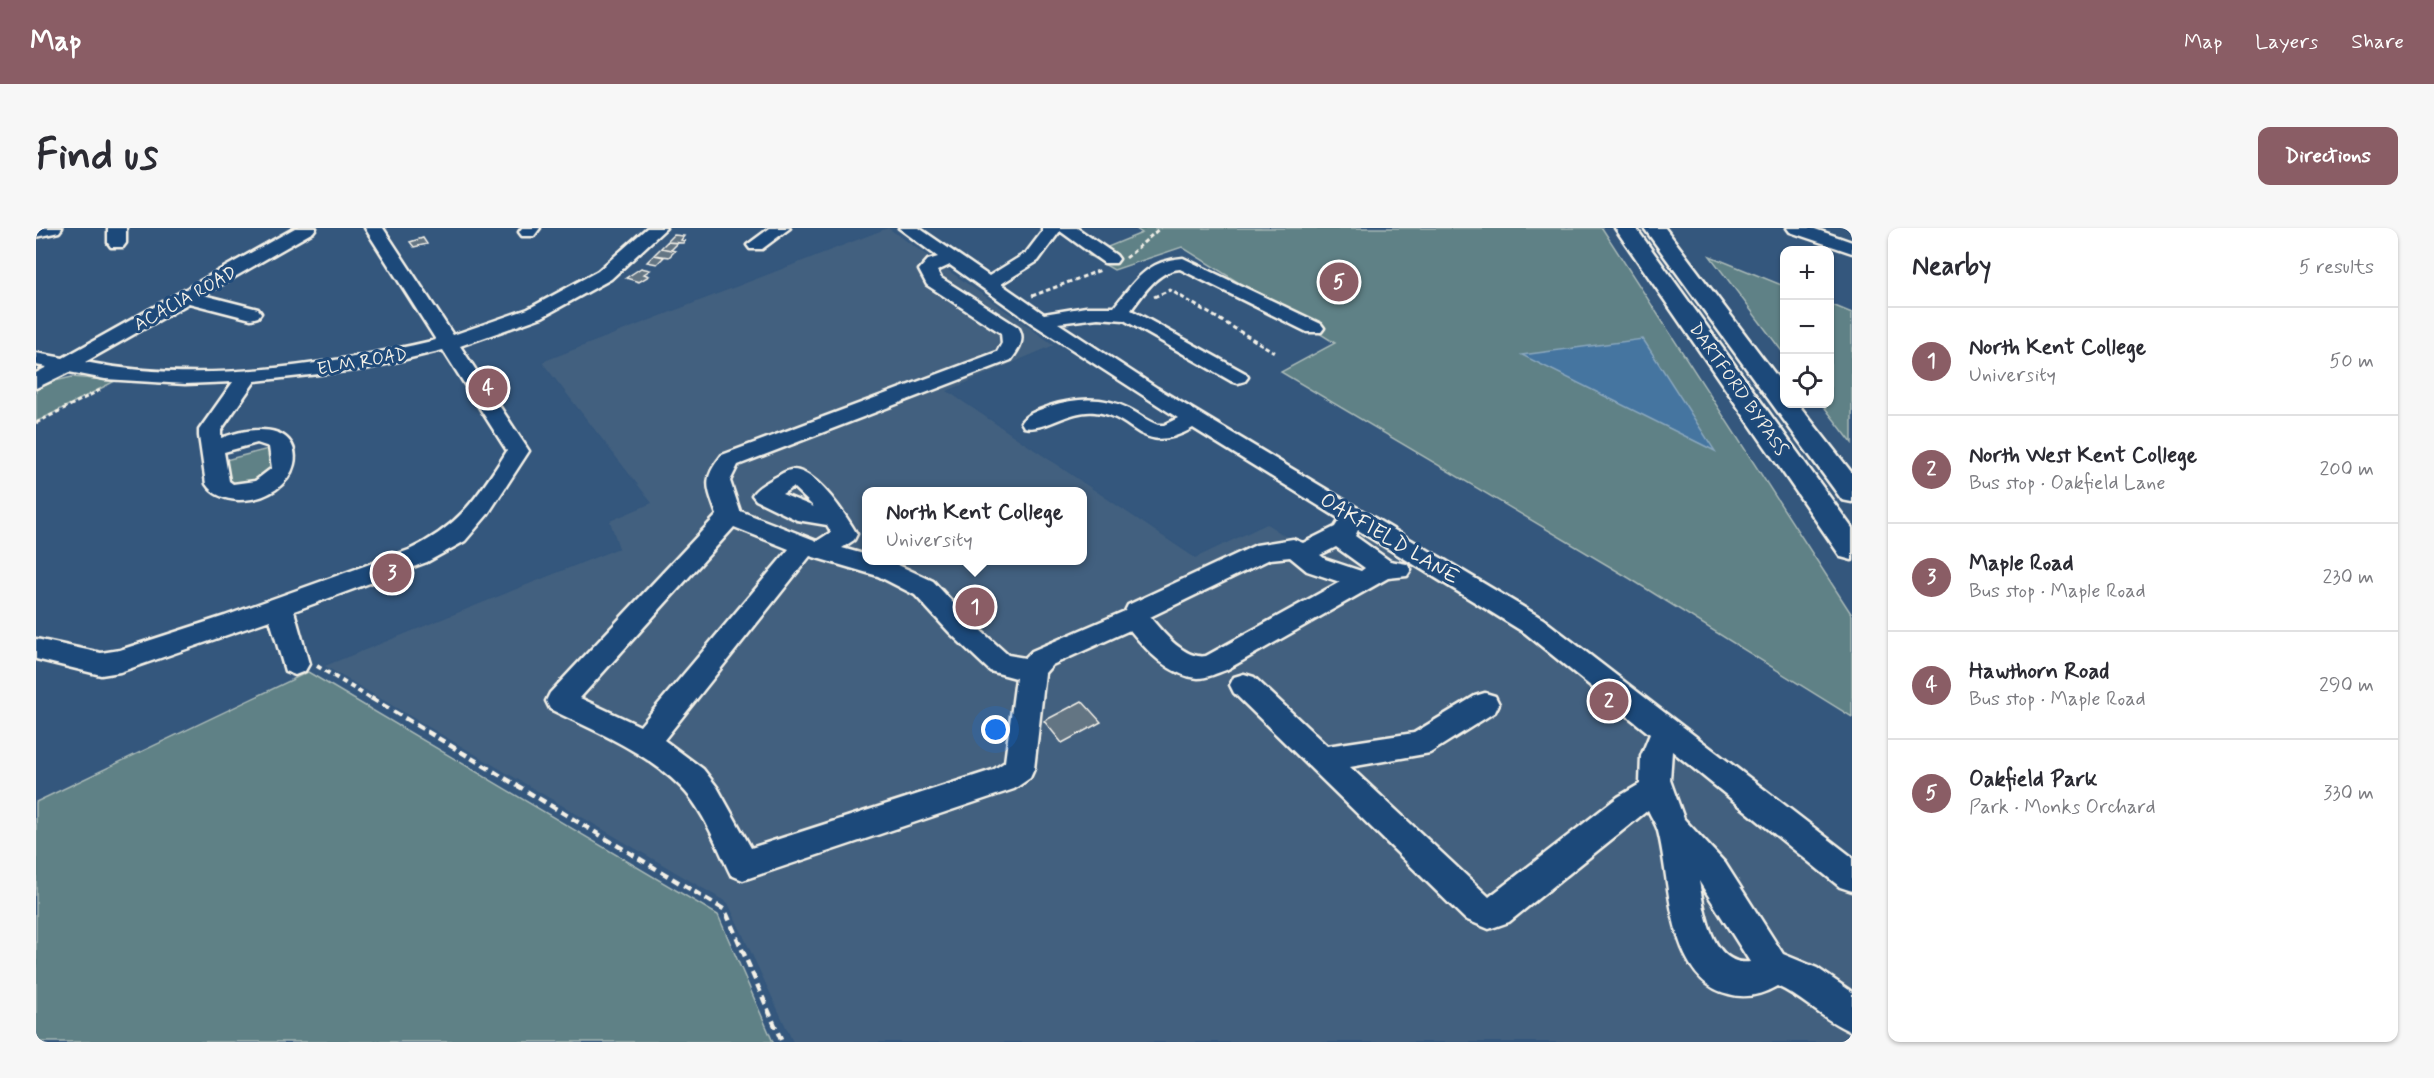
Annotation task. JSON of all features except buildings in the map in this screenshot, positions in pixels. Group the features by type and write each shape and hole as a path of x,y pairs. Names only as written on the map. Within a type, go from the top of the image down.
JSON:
{"highway":[{"name":"DARTFORD BYPASS","path":"1625,228 1852,550"},
{"name":"DARTFORD BYPASS","path":"1654,228 1780,396"},
{"name":"DARTFORD BYPASS","path":"1789,408 1852,493"}],"street":[{"path":"36,232 53,228"},
{"name":"ACACIA ROAD","path":"36,382 307,228"},
{"path":"36,649 101,664 120,661 280,607 438,547 459,533 509,468 518,451 374,228"},
{"name":"ELM ROAD","path":"36,359 62,367 96,373 154,378 249,375 352,365 447,343 506,325 573,293 629,256 657,228"},
{"path":"756,245 781,228"},
{"name":"OAKFIELD LANE","path":"908,228 1040,320 1150,392 1195,418 1349,525 1427,561 1534,626 1852,876"},
{"path":"989,285 1032,257 1051,232 1051,228"},
{"path":"1066,228 1113,263"},
{"path":"1801,229 1852,248"},
{"path":"862,563 813,548 730,516 716,484 719,472 730,460 1004,356 1012,343 1011,331 933,281 928,270 934,264 953,259"},
{"path":"1120,312 1145,277 1172,265 1183,263 1314,328"},
{"path":"186,297 251,313"},
{"path":"1040,320 1120,312 1131,316 1238,377"},
{"path":"213,448 210,434 212,426 249,375"},
{"path":"1032,422 1059,408 1094,405 1115,410 1153,431 1166,432 1195,418"},
{"path":"730,516 560,700 645,742 686,773 699,787 721,821 743,865 992,784 1013,775 1019,769 1030,670 1042,658 1135,617 1137,612 1265,551 1293,548 1303,553 1316,565 1374,575"},
{"path":"645,742 813,548 845,534 834,518"},
{"path":"1303,553 1349,525"},
{"path":"1349,525 1342,537 1374,575"},
{"path":"1135,617 1179,661 1196,667 1204,667 1216,663 1374,575 1400,570 1427,561"},
{"path":"870,565 887,570 924,588 1000,664 1030,670"},
{"path":"280,607 295,664"},
{"path":"1244,685 1478,908 1489,913 1497,911 1629,806 1656,790"},
{"path":"1322,759 1420,744 1485,704"},
{"path":"1666,730 1655,749 1656,790 1659,802 1673,830 1685,898 1699,948 1720,976 1740,981 1766,974 1770,969 1767,958 1709,866 1693,847 1673,830"},
{"path":"1769,965 1804,980 1852,1014"}],"path":[{"path":"1014,302 1113,263 1160,228"},
{"path":"1120,312 1170,290 1276,353"},
{"path":"36,423 110,385"},
{"path":"295,664 315,665 725,910 782,1042"}],"shaded area":[{"path":"888,228 1054,345 947,391 1195,558 1267,524 1298,545 1341,521 1556,656 1852,893 1852,1042 793,1042 728,903 325,666 619,548 610,521 652,503 542,362"},
{"path":"1643,339 1715,451 1522,355"}],"green space":[{"path":"1135,228 1602,228 1852,615 1852,717 1629,578 1281,372 1335,343 1182,247 1114,270 1088,255 1142,233"},
{"path":"1710,256 1780,284 1780,349"},
{"path":"1834,306 1852,313 1852,443 1825,408 1834,408"},
{"path":"72,377 115,381 36,422 36,389"},
{"path":"276,447 275,476 231,489 218,462"},
{"path":"308,672 718,915 773,1042 36,1042 36,802"}],"place":[{"name":"Oakfield Park","path":"1339,282"},
{"name":"Hawthorn Road","path":"488,388"},
{"name":"Maple Road","path":"392,573"},
{"name":"North Kent College","path":"975,607"},
{"name":"North West Kent College","path":"1609,701"}]}
